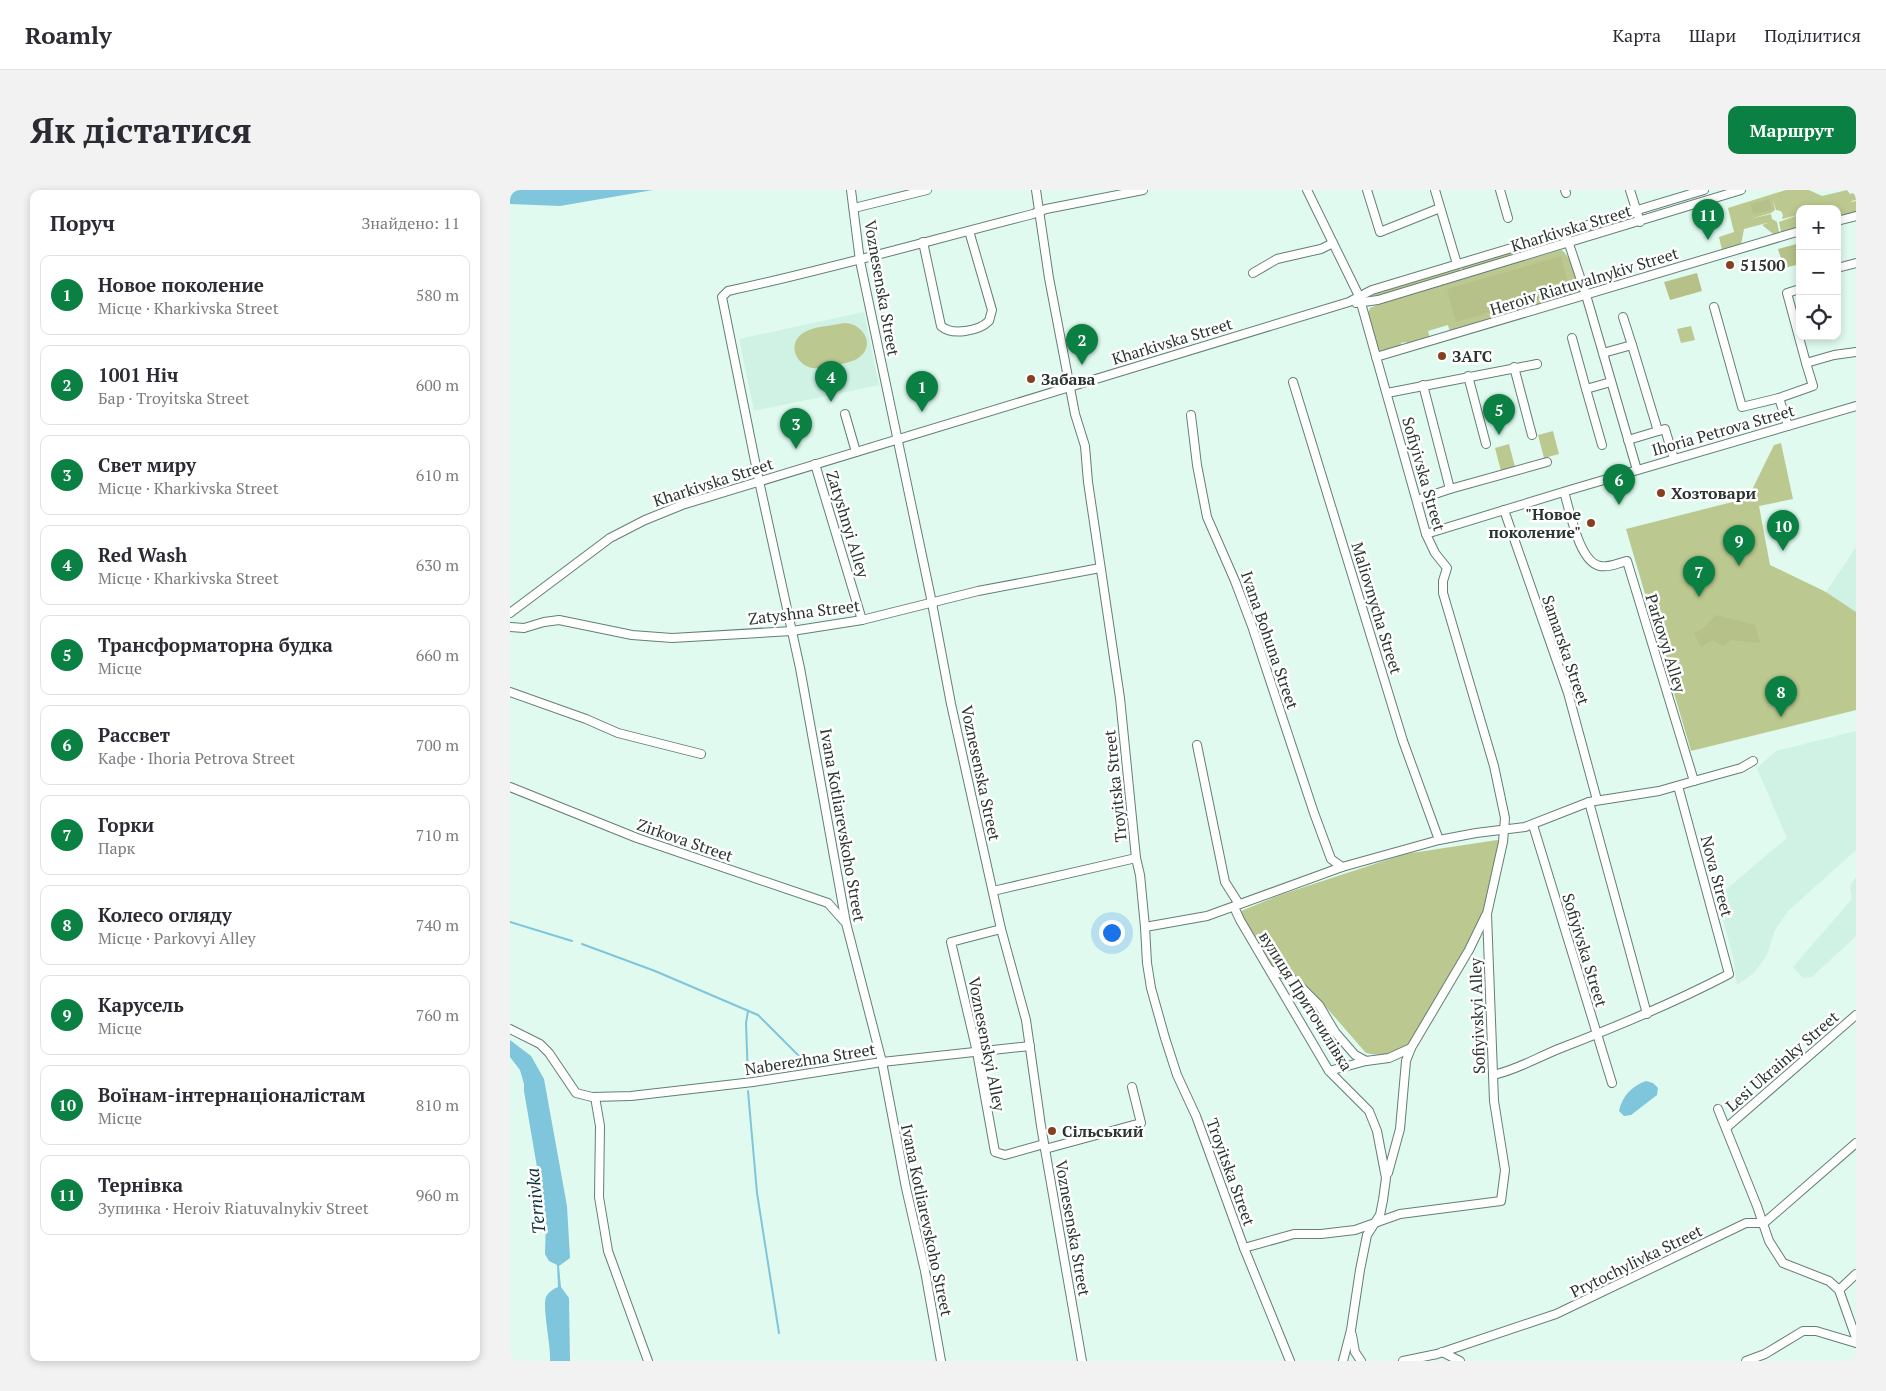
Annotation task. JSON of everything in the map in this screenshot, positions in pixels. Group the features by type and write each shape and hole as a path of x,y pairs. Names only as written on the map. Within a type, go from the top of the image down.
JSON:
{"street":[{"name":"Voznesenska Street","path":"851,190 860,261 932,603 951,704 1001,929 1021,999 1082,1361"},
{"path":"854,208 926,190"},
{"name":"Troyitska Street","path":"1036,190 1049,278 1071,386 1076,423 1085,446 1088,482 1120,698 1136,858 1140,875 1148,971 1165,1038 1177,1074 1196,1116 1244,1248 1290,1361"},
{"path":"860,261 1046,209 1143,190"},
{"name":"Sofiyivska Street","path":"1307,190 1360,299 1426,534 1434,553 1447,568 1443,581 1443,593 1494,766 1503,808 1505,830"},
{"path":"1367,190 1380,232 1440,208"},
{"path":"1435,190 1457,264"},
{"path":"1500,190 1508,218"},
{"path":"1630,190 1640,222"},
{"name":"Kharkivska Street","path":"1360,299 1372,290 1704,190"},
{"name":"Kharkivska Street","path":"510,612 594,548 629,527 682,505 1360,299 1378,300 1741,190"},
{"path":"1678,198 1682,209"},
{"path":"1841,220 1856,216"},
{"path":"923,242 941,326 945,329 956,331 979,327 989,321 992,310 969,230"},
{"path":"1565,232 1586,295 1637,470"},
{"name":"Heroiv Riatuvalnykiv Street","path":"1376,357 1796,232"},
{"path":"1253,273 1277,259 1334,243"},
{"name":"Ivana Kotliarevskoho Street","path":"860,261 728,291 724,294 721,301 800,668 846,922 882,1062 906,1188 926,1271 941,1361"},
{"path":"1841,267 1856,263"},
{"path":"1714,307 1742,407 1779,398 1813,386 1787,292 1796,290"},
{"path":"1623,317 1658,431"},
{"path":"1572,338 1602,445"},
{"path":"1603,353 1632,345"},
{"path":"1806,363 1834,355 1856,352"},
{"path":"1387,393 1537,364"},
{"path":"1514,367 1532,435"},
{"path":"1468,376 1486,444"},
{"name":"Maliovnycha Street","path":"1293,382 1403,741 1439,840"},
{"path":"1586,389 1611,382"},
{"path":"1423,385 1450,489"},
{"path":"1779,398 1788,426"},
{"name":"Ihoria Petrova Street","path":"1426,534 1856,406"},
{"path":"845,414 856,452"},
{"name":"Ivana Bohuna Street","path":"1191,415 1197,465 1207,517 1236,581 1331,859 1342,867"},
{"path":"1628,440 1665,430 1674,459"},
{"path":"1417,500 1547,462"},
{"name":"Zatyshnyi Alley","path":"815,464 862,620"},
{"name":"Parkovyi Alley","path":"1564,492 1580,546 1587,559 1594,564 1603,566 1627,561 1694,781"},
{"name":"Samarska Street","path":"1504,510 1568,693 1593,801 1647,1014"},
{"name":"Zatyshna Street","path":"510,626 524,628 559,620 632,635 672,638 792,631 862,620 978,592 1100,568"},
{"path":"510,692 586,719 618,733 702,754"},
{"name":"вулиця Приточилівка","path":"1197,745 1225,882 1237,905 1240,920 1329,1071 1371,1114 1377,1131 1386,1178 1381,1211 1367,1235 1365,1243 1351,1330 1343,1361"},
{"path":"1145,927 1207,916 1342,867 1439,840 1533,825 1593,801 1678,786 1741,768 1753,761"},
{"name":"Nova Street","path":"1647,1014 1729,974 1678,786"},
{"name":"Zirkova Street","path":"510,787 636,838 828,903 846,922"},
{"name":"Sofiyivska Street","path":"1533,825 1612,1083"},
{"name":"Sofiyivskyi Alley","path":"1373,1225 1385,1218 1400,1214 1501,1201 1504,1164 1494,1101 1487,914 1505,830"},
{"path":"993,891 1136,858"},
{"path":"828,903 841,897"},
{"path":"1386,1178 1400,1129 1406,1061 1411,1048 1469,950 1487,914"},
{"name":"Voznesenskyi Alley","path":"1001,929 951,942 977,1052 995,1152 1005,1155 1045,1146"},
{"path":"1270,970 1289,976 1304,990 1319,1005 1345,1044 1355,1055 1366,1061"},
{"path":"1493,1075 1531,1063 1550,1053 1647,1014"},
{"name":"Lesi Ukrainky Street","path":"1726,1128 1855,1019"},
{"name":"Naberezhna Street","path":"510,1029 540,1044 549,1053 576,1093 595,1097 631,1096 753,1082 882,1062 1030,1046"},
{"path":"1329,1071 1349,1064 1389,1058 1411,1048"},
{"path":"1045,1146 1142,1123 1132,1087"},
{"path":"595,1097 600,1126 599,1197 608,1251 648,1361"},
{"path":"1718,1109 1764,1223 1769,1241 1783,1263 1829,1281 1839,1290 1847,1307 1856,1338"},
{"path":"1764,1223 1856,1143"},
{"name":"Prytochylivka Street","path":"1403,1361 1442,1352 1556,1314 1746,1223 1764,1223"},
{"path":"1244,1248 1294,1234 1321,1234 1355,1230 1373,1225"},
{"path":"1839,1290 1856,1274"},
{"path":"1351,1330 1355,1352 1361,1361"},
{"path":"1746,1361 1764,1354 1803,1331 1816,1331 1856,1343"},
{"path":"1442,1352 1460,1361"}],"shaded area":[{"path":"864,312 879,385 754,411 739,339"},
{"path":"1856,547 1856,612 1826,592"},
{"path":"1856,731 1856,850 1788,911 1774,932 1767,955 1754,973 1737,985 1733,957 1717,897 1787,838 1757,768 1776,751"},
{"path":"1856,877 1856,936 1812,977 1803,978 1793,967 1852,899 1850,886"}],"green space":[{"path":"1786,190 1809,190 1822,196 1847,190 1850,194 1856,192 1856,200 1852,201 1851,199 1852,202 1856,201 1856,214 1841,219 1841,205 1796,205 1796,216 1782,219 1783,215 1781,211 1776,210 1773,200 1775,210 1750,219 1771,214 1772,219 1777,222 1780,236 1777,237 1762,225 1770,222 1744,229 1741,245 1722,250 1719,237 1734,232 1728,208"},
{"path":"1769,199 1772,210 1753,214 1751,204"},
{"path":"1796,216 1796,232 1782,236 1779,222"},
{"path":"1629,218 1627,221 1575,235 1578,232"},
{"path":"1553,240 1556,241 1463,271 1461,267"},
{"path":"1796,244 1796,265 1784,268 1778,249"},
{"path":"1561,250 1570,261 1580,294 1450,332 1448,325 1428,331 1430,339 1408,345 1406,342 1401,343 1401,347 1380,352 1377,349 1368,313 1370,308"},
{"path":"1561,256 1570,290 1456,322 1447,289"},
{"path":"1460,268 1461,271 1373,296 1376,293"},
{"path":"1697,273 1702,291 1670,300 1664,282"},
{"path":"844,323 857,327 866,336 866,348 863,354 849,362 819,368 806,366 801,362 795,351 797,338 807,331"},
{"path":"1691,326 1695,340 1681,343 1677,329"},
{"path":"1553,431 1559,454 1544,458 1538,435"},
{"path":"1781,443 1793,499 1759,506 1770,565 1826,592 1856,612 1856,710 1691,751 1626,529 1748,498 1774,445"},
{"path":"1509,444 1515,467 1501,471 1495,448"},
{"path":"1716,615 1755,625 1760,643 1731,640 1723,646 1712,640 1701,647 1694,633 1705,627"},
{"path":"1497,840 1504,843 1489,916 1414,1042 1391,1054 1366,1053 1312,991 1296,977 1273,967 1251,935 1241,911 1280,895 1405,854"}],"water":[{"path":"510,190 653,190 560,206 510,204"},
{"path":"510,1040 531,1056 544,1079 567,1206 570,1258 559,1266 561,1287 569,1298 570,1361 550,1361 545,1302 548,1294 558,1287 557,1265 549,1261 545,1254 546,1220 524,1084 520,1070 510,1057"},
{"path":"1646,1081 1653,1083 1658,1088 1657,1095 1631,1115 1624,1116 1619,1111 1625,1096 1636,1086"}],"waterway":[{"path":"510,922 572,941"},
{"path":"582,944 655,971 758,1015 797,1054 812,1065"},
{"path":"748,1011 746,1023 748,1078"},
{"path":"748,1091 757,1193 779,1333"}],"place":[{"name":"Тернівка","path":"1708,240"},
{"name":"51500","path":"1730,265"},
{"name":"ЗАГС","path":"1442,356"},
{"name":"1001 Ніч","path":"1082,365"},
{"name":"Забава","path":"1031,379"},
{"name":"Red Wash","path":"831,402"},
{"name":"Новое поколение","path":"922,412"},
{"name":"Трансформаторна будка","path":"1499,435"},
{"name":"Свет миру","path":"796,449"},
{"name":"Хозтовари","path":"1661,493"},
{"name":"Рассвет","path":"1619,505"},
{"name":"\"Новое поколение\"","path":"1591,523"},
{"name":"Воїнам-інтернаціоналістам","path":"1783,551"},
{"name":"Карусель","path":"1739,566"},
{"name":"Горки","path":"1699,597"},
{"name":"Колесо огляду","path":"1781,717"},
{"name":"Сільський","path":"1052,1131"}],"water label":[{"name":"Ternivka","path":"536,1201"}]}
